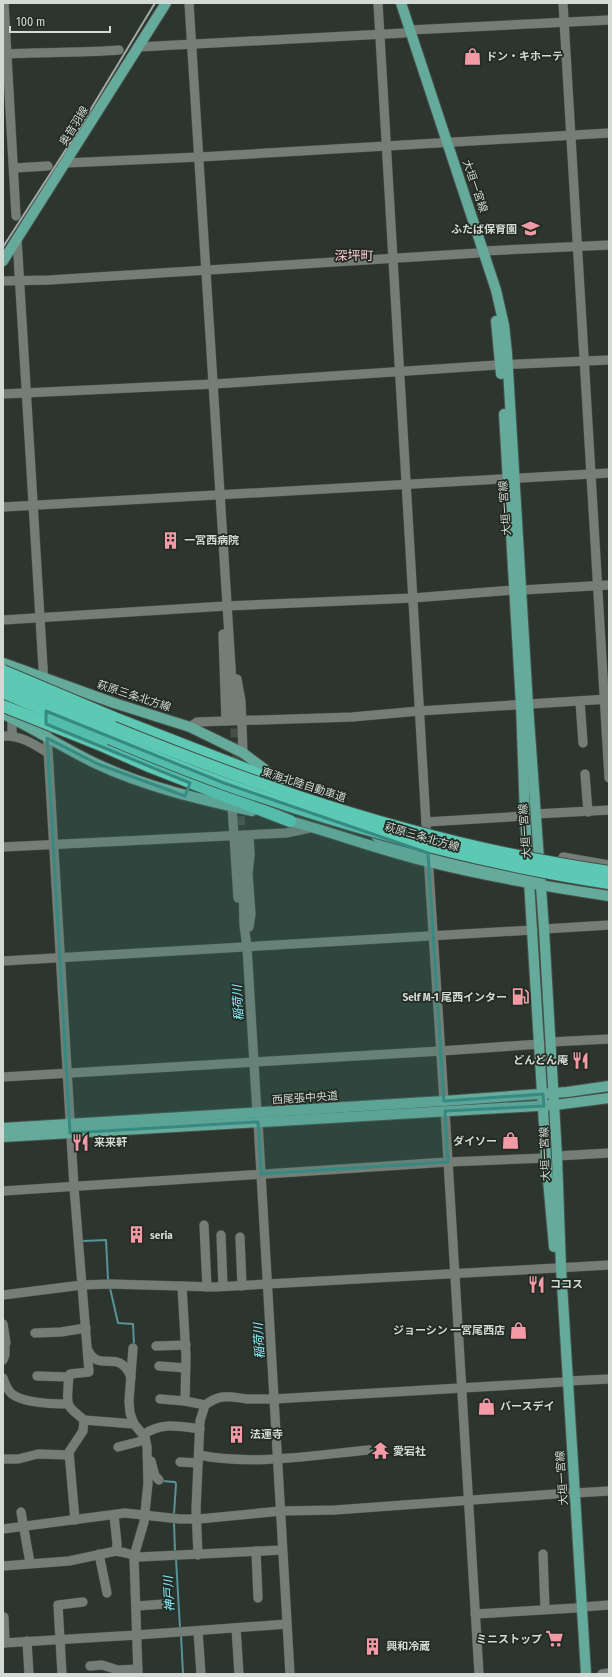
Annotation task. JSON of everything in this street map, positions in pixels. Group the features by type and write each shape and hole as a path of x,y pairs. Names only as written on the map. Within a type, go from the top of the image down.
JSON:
{"highway":[{"path":"3,671 112,717 248,770 293,791"},
{"name":"東海北陸自動車道","path":"3,681 185,757 316,804 406,830 453,841 549,862 609,872"},
{"path":"3,692 174,764 314,814 451,852 609,883"},
{"path":"3,706 101,745 151,767 290,821"}],"main road":[{"name":"奥音羽線","path":"3,261 166,3"},
{"name":"大垣一宮線","path":"394,3 407,31"},
{"name":"大垣一宮線","path":"401,3 407,31 481,252 504,365 525,705 536,814 544,928 555,1105 559,1269 579,1607 586,1674"},
{"name":"萩原三条北方線","path":"3,663 114,703 190,727 243,753 293,791 335,817 364,832 428,858"},
{"name":"大垣一宮線","path":"525,705 525,816 546,1158 559,1269"},
{"name":"萩原三条北方線","path":"7,716 98,764 168,790 428,858 609,896"},
{"name":"萩原三条北方線","path":"541,881 609,888"},
{"name":"西尾張中央道","path":"444,1106 580,1091 609,1086"},
{"name":"西尾張中央道","path":"3,1137 70,1129 444,1106 544,1106 609,1098"},
{"name":"西尾張中央道","path":"3,1128 70,1129"},
{"name":"大垣一宮線","path":"579,1607 579,1674"}],"street":[{"path":"4,3 4,36 7,54 16,216"},
{"path":"189,3 200,157 226,606 234,715"},
{"path":"378,3 428,858 479,1674"},
{"path":"563,3 598,586 607,699 609,778"},
{"path":"138,47 609,20"},
{"path":"7,54 119,50"},
{"path":"65,163 200,157 609,133"},
{"path":"3,149 12,148"},
{"path":"14,168 48,166"},
{"path":"17,239 21,281 70,1129 89,1372 70,1374 66,1401 84,1420 134,1424"},
{"path":"3,281 609,245"},
{"path":"3,394 214,384 400,371 609,360"},
{"path":"3,507 407,485 511,477 609,472"},
{"path":"3,620 226,606 413,598 609,585"},
{"path":"226,606 233,643 242,720 243,753"},
{"path":"226,606 223,637 226,721"},
{"path":"190,727 197,722 352,716 420,710 607,699"},
{"path":"580,701 583,743"},
{"path":"7,716 8,736 26,740 48,753"},
{"path":"585,774 588,812"},
{"path":"232,806 238,914 248,947"},
{"path":"536,814 609,810"},
{"path":"426,822 525,816"},
{"path":"3,847 54,843 286,833 310,828"},
{"path":"248,947 251,914 248,874 250,855 249,834"},
{"path":"242,841 244,925 248,947 290,1674"},
{"path":"563,857 609,865"},
{"path":"544,928 609,925"},
{"path":"3,961 533,930"},
{"path":"551,1042 609,1039"},
{"path":"3,1077 540,1044"},
{"path":"557,1156 609,1153"},
{"path":"3,1191 448,1162 546,1158"},
{"path":"204,1225 207,1287"},
{"path":"221,1236 223,1286"},
{"path":"240,1237 242,1286"},
{"path":"3,1295 82,1285 110,1284 207,1287 242,1286 609,1265"},
{"path":"182,1286 186,1345 185,1401"},
{"path":"3,1324 6,1343 3,1360"},
{"path":"35,1333 61,1332 86,1328"},
{"path":"156,1346 186,1345"},
{"path":"90,1666 102,1665 118,1670 138,1671 137,1606 134,1556 145,1514 148,1483 147,1456 144,1437 134,1424 130,1413 129,1401 133,1369 133,1348"},
{"path":"88,1349 92,1358 97,1361 118,1362 122,1364 128,1370 131,1377"},
{"path":"159,1366 186,1368"},
{"path":"38,1376 69,1377"},
{"path":"3,1378 6,1391 26,1400 68,1404"},
{"path":"160,1399 185,1401 204,1405 222,1396 248,1399 274,1399 609,1379"},
{"path":"198,1555 196,1519 200,1429 204,1405"},
{"path":"75,1520 69,1452 83,1431 84,1420"},
{"path":"118,1447 144,1437 158,1426 166,1425 200,1429"},
{"path":"180,1462 199,1459 233,1460 278,1458 369,1450"},
{"path":"3,1459 18,1459 38,1454 69,1455"},
{"path":"147,1456 152,1464 155,1476 159,1480"},
{"path":"3,1529 125,1513 180,1519 220,1518 281,1511 334,1510 609,1491"},
{"path":"21,1512 30,1563"},
{"path":"114,1515 117,1544 116,1552"},
{"path":"3,1566 69,1561 99,1554 116,1552 139,1557 282,1550"},
{"path":"256,1551 258,1598"},
{"path":"99,1554 107,1593"},
{"path":"543,1554 545,1609"},
{"path":"62,1674 58,1605 84,1602"},
{"path":"137,1606 164,1604"},
{"path":"475,1614 609,1605"},
{"path":"4,1617 4,1643 287,1624"},
{"path":"236,1628 239,1674"},
{"path":"198,1631 201,1674"},
{"path":"27,1641 29,1674"},
{"path":"602,1674 609,1673"}],"highlighted area":[{"path":"46,711 224,783 428,853 444,1101 543,1094 544,1106 445,1111 448,1162 261,1174 258,1122 70,1133 47,738 98,764 185,796 190,783 46,724"}],"waterway":[{"name":"神戸川","path":"83,1241 106,1240 108,1279"},
{"name":"神戸川","path":"110,1288 118,1323 133,1324 134,1345"},
{"name":"神戸川","path":"162,1481 175,1482 176,1484 174,1514"},
{"name":"神戸川","path":"174,1521 175,1552"},
{"name":"神戸川","path":"176,1559 180,1628"},
{"name":"神戸川","path":"181,1635 183,1674"}],"tunnel":[{"path":"234,715 237,770"},
{"path":"239,803 242,841"}],"railway":[{"path":"3,247 74,137 155,3"}],"place":[{"name":"ドン・キホーテ","path":"473,56"},
{"name":"ふたば保育園","path":"530,229"},
{"name":"一宮西病院","path":"171,540"},
{"name":"Self M-1 尾西インター","path":"520,997"},
{"name":"どんどん庵","path":"581,1060"},
{"name":"ダイソー","path":"510,1141"},
{"name":"来来軒","path":"81,1142"},
{"name":"seria","path":"137,1235"},
{"name":"ココス","path":"537,1284"},
{"name":"ジョーシン 一宮尾西店","path":"518,1330"},
{"name":"バースデイ","path":"487,1406"},
{"name":"法運寺","path":"237,1434"},
{"name":"愛宕社","path":"380,1451"},
{"name":"ミニストップ","path":"555,1639"},
{"name":"興和冷蔵","path":"373,1646"}],"district":[{"name":"深坪町","path":"354,255"}],"water label":[{"name":"稲荷川","path":"238,1003"},
{"name":"稲荷川","path":"259,1341"}]}
